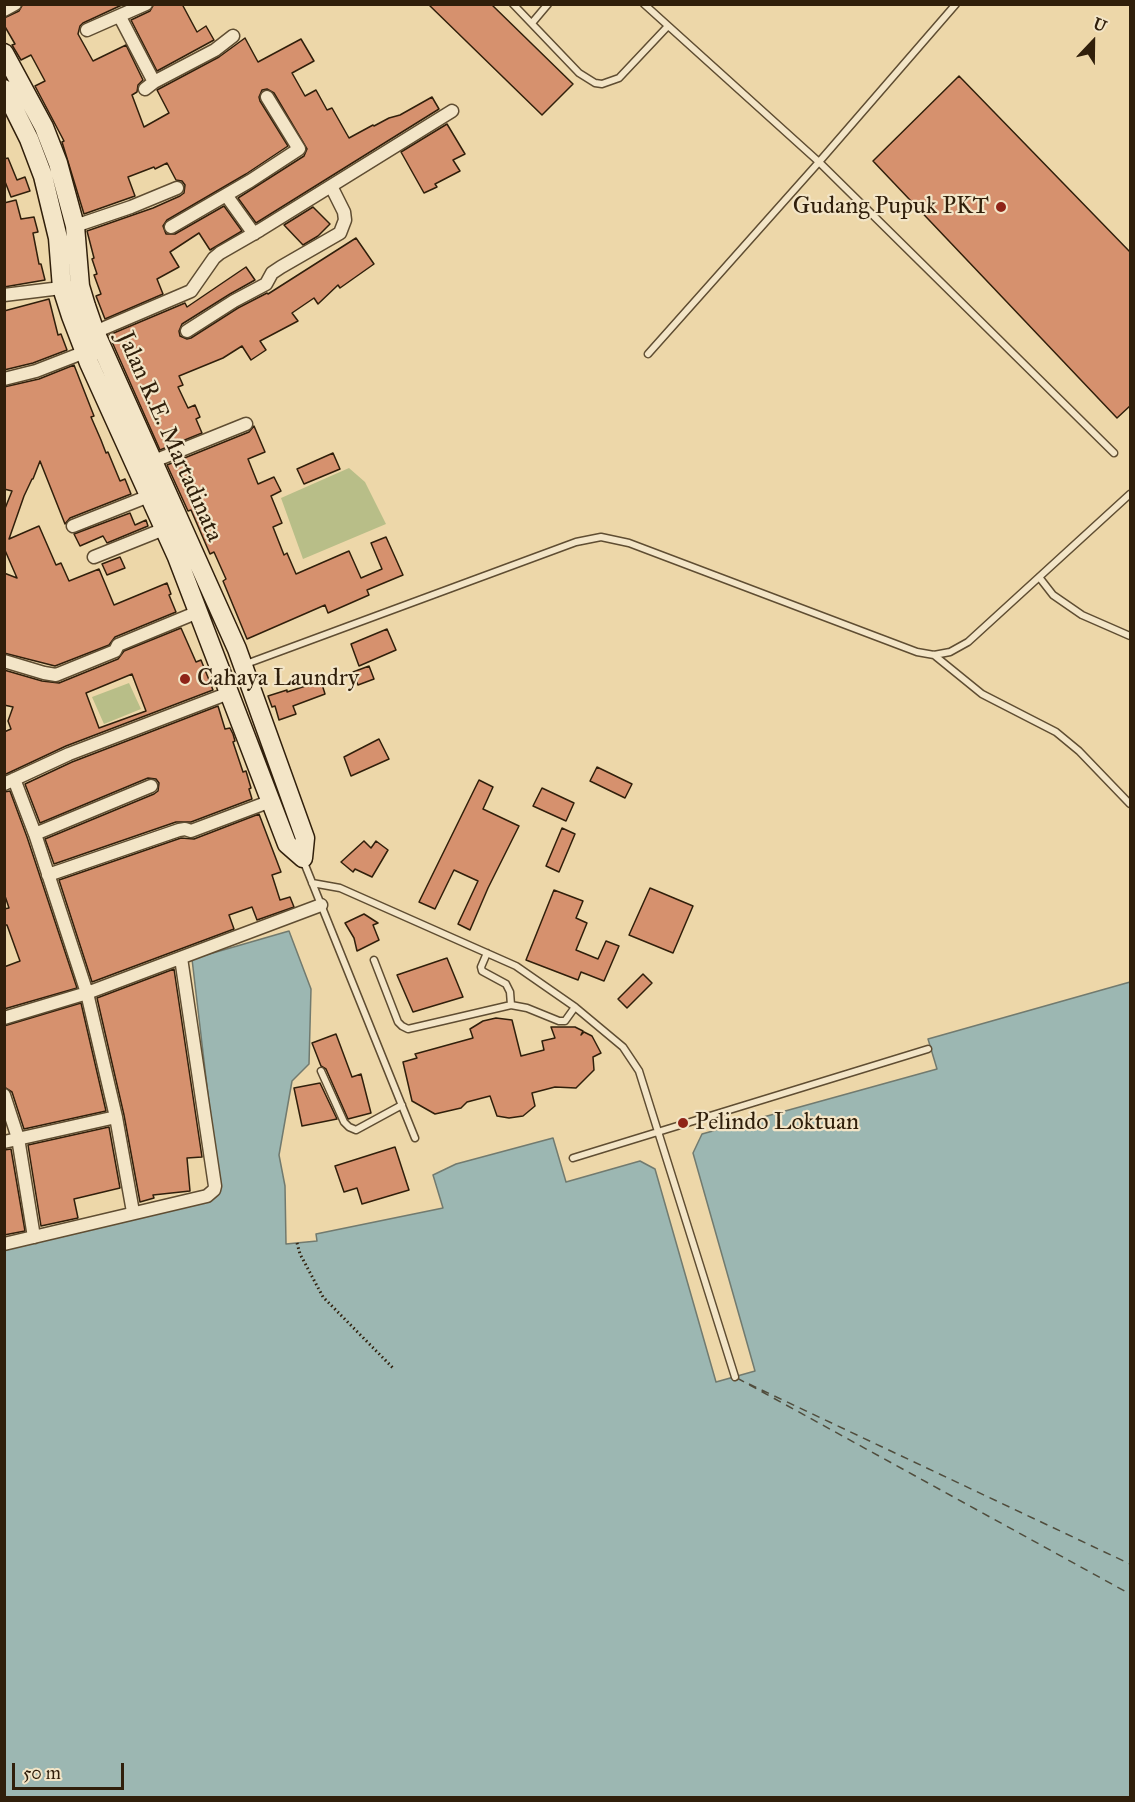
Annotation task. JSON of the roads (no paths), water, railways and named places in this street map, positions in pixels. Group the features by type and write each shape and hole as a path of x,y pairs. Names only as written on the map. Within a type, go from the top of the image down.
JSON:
{"street":[{"path":"4,10 15,4"},
{"path":"87,30 146,4"},
{"path":"120,17 150,85 215,50 233,36"},
{"name":"Jalan R.E. Martadinata","path":"4,53 44,127 58,163 75,226 71,287 95,332 154,461 240,657 305,838"},
{"name":"Jalan R.E. Martadinata","path":"5,93 29,139 52,207 85,352 164,529 216,657 287,844"},
{"path":"171,227 299,149 267,97"},
{"path":"95,332 191,291 214,258 452,111"},
{"path":"187,331 266,284 272,273 281,267 340,233 345,220 344,212 331,186"},
{"path":"75,226 177,188"},
{"path":"226,195 254,234"},
{"path":"4,295 71,287"},
{"path":"4,379 36,371 85,352"},
{"path":"154,461 246,424"},
{"path":"73,526 149,495"},
{"path":"94,557 164,529"},
{"path":"4,661 56,675 115,651 118,645 198,612"},
{"path":"216,657 240,657"},
{"path":"133,1212 116,1117 87,993 34,834 9,782 69,754 229,693"},
{"path":"34,834 151,786"},
{"path":"48,874 179,830 191,831 271,801"},
{"path":"287,844 305,838 303,858"},
{"path":"287,844 303,858"},
{"path":"4,1018 87,993 321,905"},
{"path":"4,1244 212,1194 215,1186 181,958"},
{"path":"4,1095 18,1138 34,1237"},
{"path":"4,1142 116,1117"}],"lane":[{"path":"513,4 579,73 595,83 602,84 619,78 668,26"},
{"path":"532,23 548,4"},
{"path":"644,4 819,162 1114,453"},
{"path":"648,354 956,4"},
{"path":"240,657 566,545 601,537 629,543 917,652 934,655 950,652 968,642 1131,494"},
{"path":"1039,577 1053,595 1082,615 1129,633"},
{"path":"934,655 982,694 1056,732 1079,751 1131,804"},
{"path":"303,858 415,1138"},
{"path":"312,883 340,888 516,966 575,1007 623,1047 639,1071 735,1377"},
{"path":"487,953 482,971 506,984 510,992 511,1005"},
{"path":"374,960 399,1022 408,1029 511,1005 565,1021 575,1007"},
{"path":"573,1158 928,1049"},
{"path":"321,1071 344,1122 349,1127 356,1130 402,1106"}],"water":[{"path":"289,931 311,989 309,1064 292,1081 279,1155 285,1186 286,1244 317,1241 316,1234 443,1208 433,1175 456,1164 553,1138 566,1182 640,1161 655,1169 716,1382 755,1371 693,1153 702,1134 937,1069 928,1039 1130,982 1130,1797 5,1797 4,1249 219,1188 192,959"}],"place":[{"name":"Gudang Pupuk PKT","path":"1001,207"},
{"name":"Cahaya Laundry","path":"185,679"},
{"name":"Pelindo Loktuan","path":"683,1123"}]}
